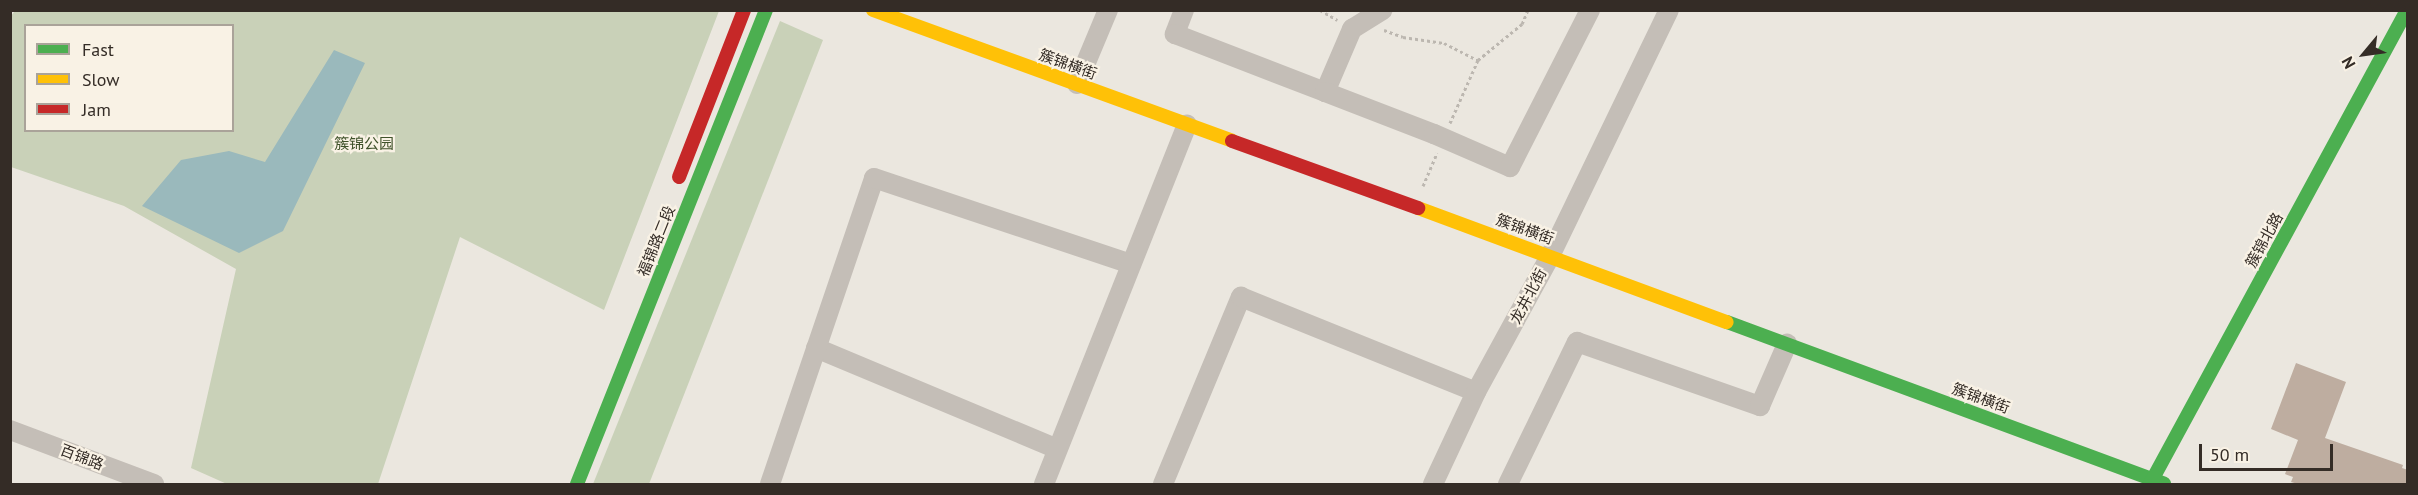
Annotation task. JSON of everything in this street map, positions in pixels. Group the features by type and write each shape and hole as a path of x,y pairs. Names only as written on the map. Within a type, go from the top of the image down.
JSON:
{"street":[{"name":"福锦路二段","path":"676,187 744,10"},
{"name":"福锦路二段","path":"577,484 766,10"},
{"name":"簇锦横街","path":"873,10 1550,256 2155,483"},
{"path":"1077,84 1108,10"},
{"path":"1184,10 1175,34 1443,138 1510,167 1590,10"},
{"path":"1325,93 1352,29 1382,10"},
{"name":"龙井北街","path":"1433,484 1476,392 1550,256 1669,10"},
{"name":"簇锦北路","path":"2155,483 2407,10"},
{"path":"1044,484 1187,124"},
{"path":"770,484 874,178 1131,264"},
{"path":"1163,484 1241,297 1476,392"},
{"path":"1508,484 1577,342 1760,406 1788,344"},
{"path":"816,348 1057,449"},
{"name":"百锦路","path":"10,430 154,484"}],"path":[{"path":"1414,206 1478,60 1522,24 1528,10"},
{"path":"1363,22 1403,37 1444,43 1478,60"}],"green space":[{"name":"簇锦公园","path":"15,11 719,11 604,310 460,237 378,484 227,484 191,468 236,269 124,206 11,167 10,17"},
{"path":"780,21 823,40 649,484 593,484"}],"water":[{"path":"334,50 365,63 283,231 239,253 142,206 181,160 229,151 265,162"}],"building":[{"path":"2296,363 2346,382 2325,438 2403,465 2402,468 2408,470 2408,484 2298,484 2291,482 2293,477 2285,474 2298,440 2271,429"}],"traffic: fast":[{"path":"577,484 766,10"},
{"path":"2150,484 2407,10"},
{"path":"1727,322 2164,484"}],"traffic: slow":[{"path":"873,10 1232,141"},
{"path":"1418,208 1727,322"}],"traffic: jam":[{"path":"679,177 744,10"},
{"path":"1232,141 1418,208"}]}
